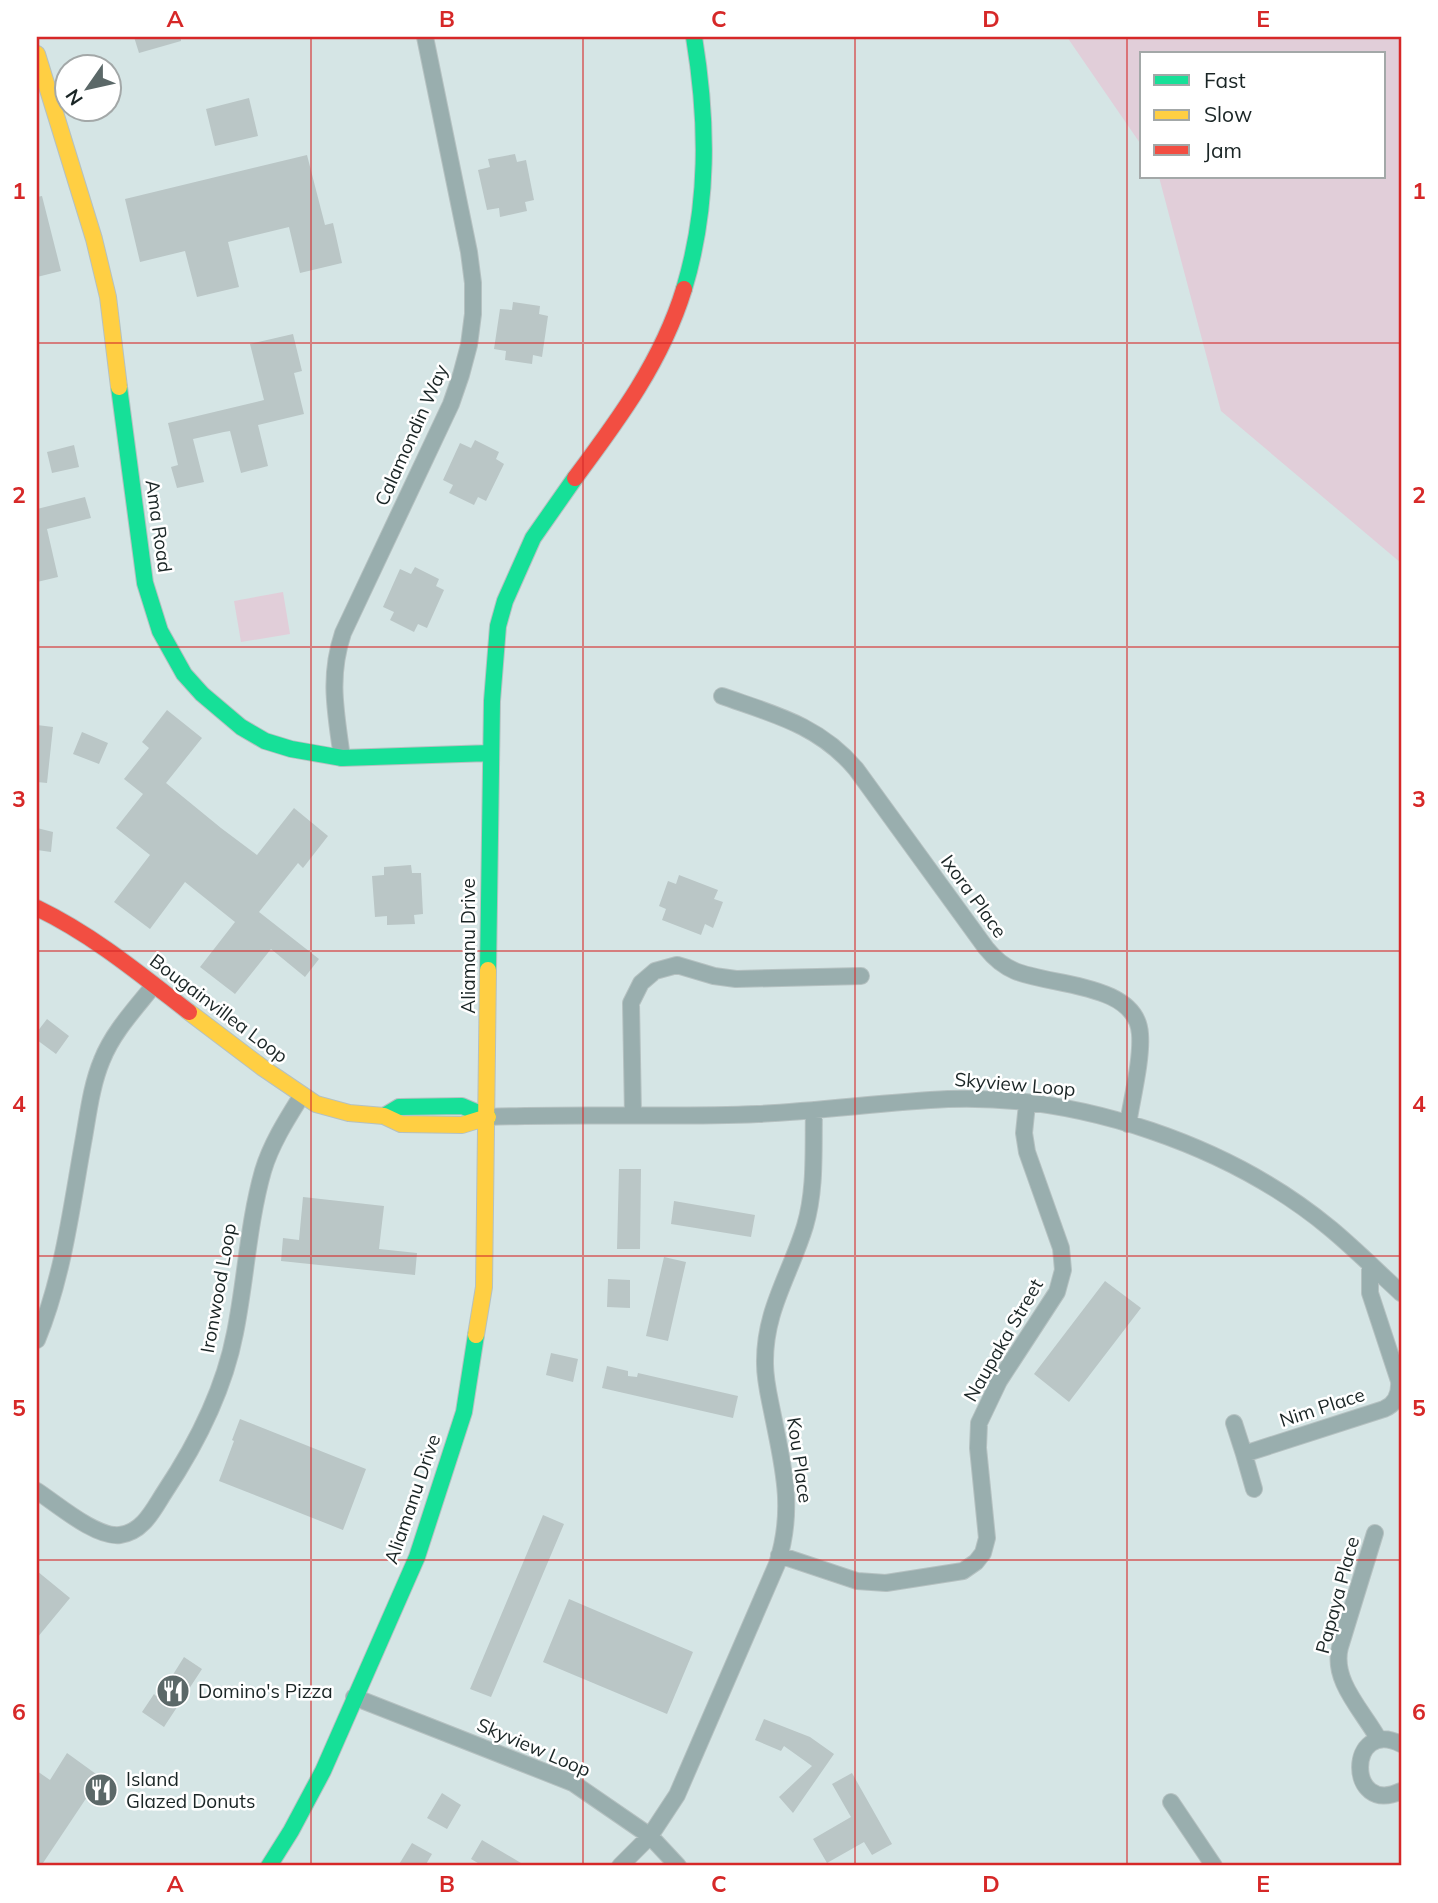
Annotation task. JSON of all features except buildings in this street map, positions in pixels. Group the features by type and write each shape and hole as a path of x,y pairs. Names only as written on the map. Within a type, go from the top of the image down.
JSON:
{"street":[{"name":"Calamondin Way","path":"342,758 333,682 335,656 343,633 451,404 470,335 473,283 469,253 425,37"},
{"name":"Aliamanu Drive","path":"269,1866 323,1771 416,1557 464,1412 484,1287 491,753 495,646 507,595 535,536 639,388 670,329 696,249 706,177 705,106 694,37"},
{"name":"Ama Road","path":"37,54 94,239 108,297 145,583 160,631 184,674 202,694 241,727 265,741 291,749 342,758 491,753"},
{"name":"Ixora Place","path":"722,696 799,724 836,747 856,769 986,948 998,960 1020,973 1109,995 1127,1005 1137,1018 1141,1039 1128,1124"},
{"name":"Bougainvillea Loop","path":"37,908 64,921 107,949 263,1068 316,1104 332,1110 384,1116 401,1124 462,1125 488,1117"},
{"path":"633,1115 631,1003 641,982 655,971 677,965 714,976 736,979 862,976"},
{"path":"37,1340 53,1299 91,1100 101,1062 119,1030 154,985"},
{"name":"Ironwood Loop","path":"37,1491 96,1531 123,1535 135,1530 145,1521 187,1459 223,1376 234,1335 250,1226 264,1166 278,1134 302,1095"},
{"name":"Skyview Loop","path":"488,1117 758,1114 949,1099 993,1100 1069,1108 1181,1141 1263,1181 1331,1228 1401,1293"},
{"name":"Naupaka Street","path":"779,1555 857,1581 886,1583 963,1571 976,1563 984,1553 987,1538 978,1448 979,1423 999,1381 1057,1292 1063,1270 1059,1241 1027,1152 1024,1133 1027,1104"},
{"name":"Kou Place","path":"620,1866 650,1836 677,1796 779,1555 786,1527 787,1488 767,1387 765,1349 771,1313 810,1205 813,1184 814,1110"},
{"name":"Nim Place","path":"1244,1454 1384,1409 1395,1401 1400,1384 1370,1293 1370,1265"},
{"path":"1234,1423 1254,1489"},
{"name":"Papaya Place","path":"1376,1533 1340,1647 1338,1662 1343,1682 1379,1740"},
{"name":"Skyview Loop","path":"354,1698 573,1783 650,1836 678,1866"},
{"path":"1401,1744 1389,1739 1370,1745 1362,1755 1359,1768 1361,1778 1369,1789 1381,1795 1401,1791"},
{"path":"1171,1802 1214,1866"}],"shaded area":[{"path":"1067,37 1401,37 1401,563 1221,411 1159,178 1386,178 1386,52 1140,52 1140,143"},
{"path":"283,592 290,634 241,642 234,601"}],"traffic: fast":[{"path":"684,289 698,227 704,164 702,101 694,37"},
{"path":"119,387 145,583 160,631 184,674 202,694 241,727 265,741 291,749 342,758 491,753"},
{"path":"488,970 492,701 498,626 505,601 533,538 575,478"},
{"path":"384,1116 399,1107 462,1106 488,1117"},
{"path":"269,1866 323,1771 417,1557 464,1412 476,1335"}],"traffic: slow":[{"path":"37,54 94,239 108,297 119,387"},
{"path":"476,1335 484,1287 488,970"},
{"path":"189,1012 316,1104 349,1113 384,1116 401,1124 462,1125 488,1117"}],"traffic: jam":[{"path":"575,478 638,388 664,341 684,289"},
{"path":"37,908 97,943 189,1012"}],"place":[{"name":"Domino's Pizza","path":"173,1691"},
{"name":"Island Glazed Donuts","path":"101,1790"}]}
